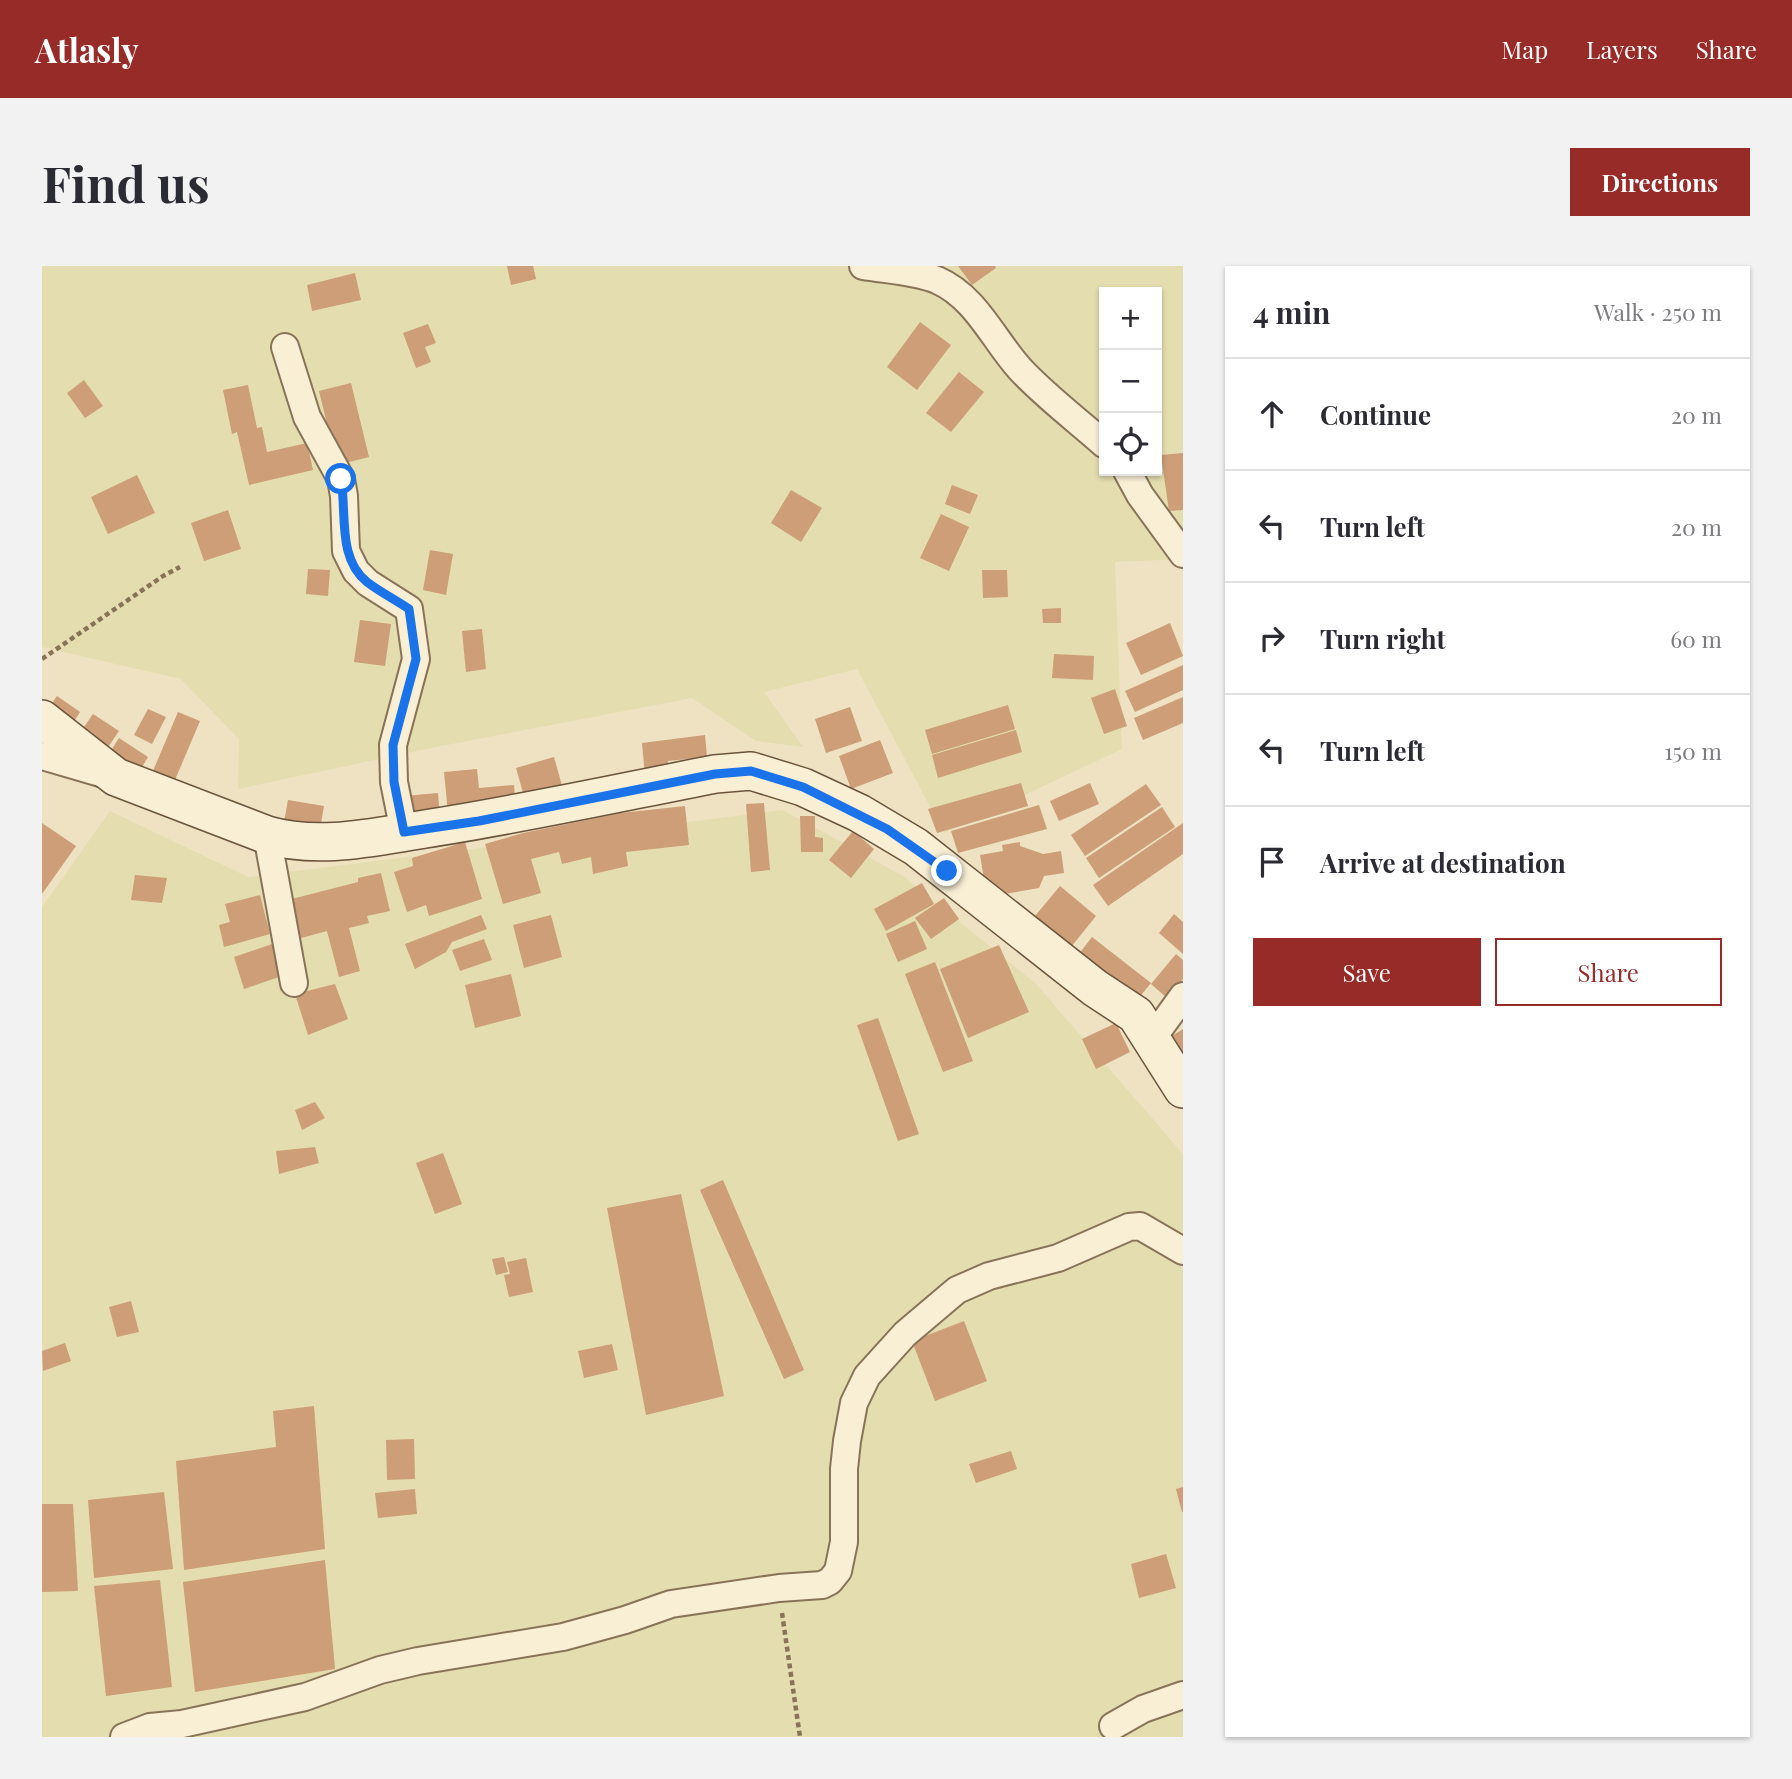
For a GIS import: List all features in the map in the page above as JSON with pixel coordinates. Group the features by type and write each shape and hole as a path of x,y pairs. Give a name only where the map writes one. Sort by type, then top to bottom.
{"street":[{"path":"863,266 937,280 959,294 979,313 1018,367 1040,390 1099,440"},
{"path":"285,347 307,417 341,479 346,551 356,571 368,583 409,609 416,659 393,745 394,782 404,832"},
{"path":"1130,476 1140,495 1172,519 1183,554"},
{"path":"42,719 116,777"},
{"path":"42,756 116,777 289,842 331,843 479,821 715,774 751,771 772,776 859,813 916,847 1095,988 1136,1016 1183,1089"},
{"path":"267,835 294,983"},
{"path":"1152,1039 1183,996"},
{"path":"124,1737 150,1727 182,1724 305,1697 380,1670 418,1661 564,1637 671,1604 779,1588 822,1585 830,1581 838,1571 844,1542 845,1459 854,1403 867,1376 898,1343 957,1290 989,1276 1058,1258 1129,1227 1140,1226 1183,1251"},
{"path":"1113,1727 1143,1709 1183,1695"}],"path":[{"path":"42,659 180,567"},
{"path":"779,1588 800,1737"}],"shaded area":[{"path":"42,266 1183,266 1183,559 1115,562 1122,749 944,833 857,669 764,692 803,747 756,741 692,698 431,748 238,789 239,739 181,679 42,647"},
{"path":"783,810 903,876 1036,984 1183,1154 1183,1737 42,1737 42,907 110,811 248,877"}],"building":[{"path":"507,266 533,266 536,279 511,285"},
{"path":"958,266 995,266 996,268 972,285"},
{"path":"355,273 361,300 312,311 307,285"},
{"path":"920,322 951,345 917,390 887,367"},
{"path":"428,324 436,343 425,347 431,362 416,368 403,333"},
{"path":"959,372 984,392 951,432 926,413"},
{"path":"84,380 103,406 85,418 67,393"},
{"path":"351,383 369,457 337,465 319,391"},
{"path":"248,385 257,428 262,427 267,452 307,443 313,470 249,485 237,432 232,434 223,390"},
{"path":"1183,453 1183,510 1169,511 1162,455"},
{"path":"137,475 155,513 108,534 91,497"},
{"path":"952,485 978,495 970,514 945,504"},
{"path":"791,490 822,508 801,542 771,523"},
{"path":"228,510 241,549 204,561 191,523"},
{"path":"941,514 969,527 949,571 920,558"},
{"path":"430,550 453,554 446,595 423,590"},
{"path":"308,569 330,570 328,596 306,594"},
{"path":"982,570 1007,570 1008,597 983,598"},
{"path":"1061,608 1061,623 1043,623 1042,609"},
{"path":"360,620 391,624 385,666 354,662"},
{"path":"1170,623 1183,656 1141,675 1126,643"},
{"path":"482,629 486,669 466,672 462,631"},
{"path":"1054,654 1094,656 1093,680 1052,678"},
{"path":"1183,665 1183,690 1135,712 1125,691"},
{"path":"1115,689 1127,726 1104,734 1091,698"},
{"path":"57,696 80,712 68,731 44,715"},
{"path":"1183,697 1183,723 1143,740 1134,718"},
{"path":"1008,705 1015,729 932,754 925,730"},
{"path":"850,707 862,741 826,753 815,719"},
{"path":"148,709 166,717 152,744 134,735"},
{"path":"178,712 200,721 169,794 147,785"},
{"path":"93,714 119,731 100,759 85,749 95,735 84,727"},
{"path":"1016,730 1022,752 938,778 932,755"},
{"path":"705,735 707,757 668,761 669,773 645,776 642,743"},
{"path":"119,738 148,757 135,779 105,760"},
{"path":"880,740 893,773 851,789 839,756"},
{"path":"554,757 565,796 527,807 516,768"},
{"path":"477,769 479,788 514,785 516,809 448,813 444,772"},
{"path":"1021,783 1028,806 937,833 928,809"},
{"path":"1090,783 1099,804 1059,821 1050,801"},
{"path":"1146,784 1161,805 1085,856 1071,835"},
{"path":"438,793 440,818 406,820 404,796"},
{"path":"288,800 324,806 319,835 283,828"},
{"path":"764,803 770,870 751,872 746,804"},
{"path":"1039,805 1047,829 958,853 951,831"},
{"path":"685,806 689,845 626,852 628,866 593,874 591,857 562,864 559,852 531,859 541,893 503,904 485,844 523,833 621,813"},
{"path":"1162,807 1175,827 1099,878 1086,858"},
{"path":"800,816 815,816 815,837 823,838 823,852 801,852"},
{"path":"42,823 76,846 42,894"},
{"path":"1183,823 1183,854 1108,906 1093,885"},
{"path":"853,831 874,849 851,878 829,860"},
{"path":"465,842 482,899 429,916 426,905 407,912 394,872 413,866 412,858"},
{"path":"1020,842 1020,846 1043,854 1061,851 1064,873 1044,876 1039,888 987,897 980,855 1003,851 1002,845"},
{"path":"381,873 390,911 367,916 369,923 349,928 360,971 339,977 327,931 294,940 284,901 358,882 358,878"},
{"path":"135,875 167,878 162,903 131,900"},
{"path":"922,883 934,904 886,931 874,909"},
{"path":"1060,886 1096,916 1067,952 1030,922"},
{"path":"260,895 270,934 224,947 219,925 230,922 225,904"},
{"path":"944,898 959,919 931,939 915,918"},
{"path":"1174,914 1183,922 1183,954 1159,933"},
{"path":"481,915 487,929 452,942 446,952 415,969 405,944"},
{"path":"551,915 562,957 524,968 513,925"},
{"path":"915,921 927,949 898,962 886,934"},
{"path":"1092,937 1151,983 1133,1005 1075,959"},
{"path":"484,939 492,960 460,971 452,950"},
{"path":"272,944 282,976 244,989 234,957"},
{"path":"999,945 1029,1012 968,1038 940,969"},
{"path":"1176,954 1183,960 1183,979 1167,998 1151,984"},
{"path":"935,962 973,1061 943,1072 905,974"},
{"path":"511,974 521,1016 475,1028 465,985"},
{"path":"335,984 348,1019 308,1035 295,994"},
{"path":"878,1018 919,1134 898,1141 857,1025"},
{"path":"1116,1023 1130,1052 1096,1069 1082,1039"},
{"path":"1183,1029 1183,1063 1164,1041"},
{"path":"315,1102 325,1118 302,1130 295,1110"},
{"path":"315,1147 319,1163 279,1174 276,1151"},
{"path":"443,1153 462,1204 435,1214 416,1163"},
{"path":"723,1180 804,1370 784,1379 700,1190"},
{"path":"681,1194 724,1396 646,1415 607,1208"},
{"path":"504,1257 508,1272 496,1275 492,1259"},
{"path":"526,1258 533,1292 509,1297 504,1275 510,1274 507,1262"},
{"path":"131,1301 139,1332 117,1337 109,1307"},
{"path":"964,1321 987,1381 935,1401 912,1341"},
{"path":"65,1343 71,1361 43,1371 42,1351"},
{"path":"612,1344 618,1370 584,1378 578,1351"},
{"path":"314,1406 325,1549 184,1570 176,1461 276,1447 273,1411"},
{"path":"414,1439 415,1479 387,1480 386,1440"},
{"path":"1011,1451 1017,1469 976,1483 969,1464"},
{"path":"1183,1487 1183,1512 1182,1512 1176,1489"},
{"path":"415,1489 417,1514 378,1518 375,1493"},
{"path":"164,1492 173,1569 94,1578 88,1500"},
{"path":"42,1504 73,1504 78,1591 42,1592"},
{"path":"1166,1554 1176,1588 1139,1598 1131,1564"},
{"path":"325,1560 335,1669 195,1692 183,1582"},
{"path":"160,1580 172,1687 106,1696 94,1586"}],"route":[{"path":"341,479 346,551 356,571 368,583 409,609 416,659 393,745 394,782 404,832 479,821 715,774 751,771 803,787 859,813 916,847 947,871"}]}
